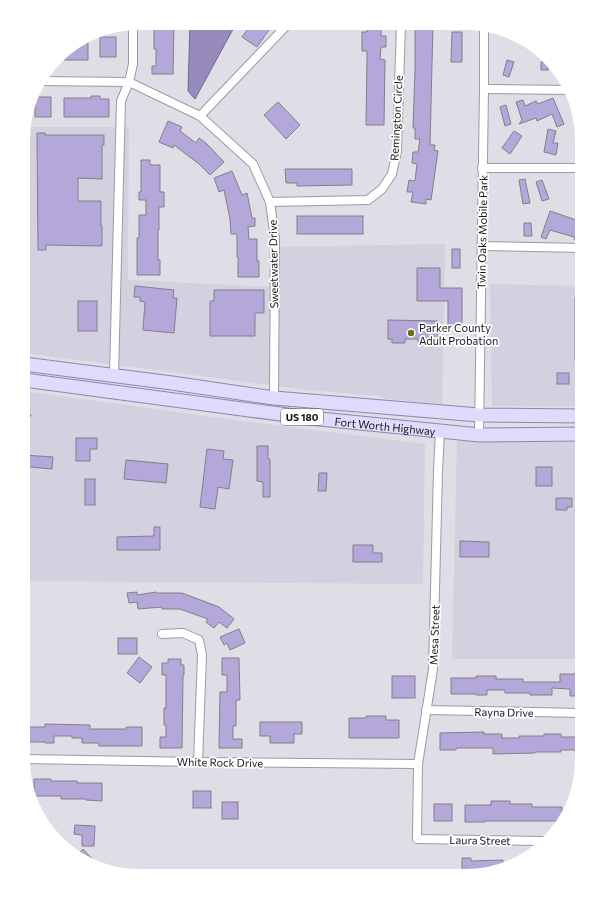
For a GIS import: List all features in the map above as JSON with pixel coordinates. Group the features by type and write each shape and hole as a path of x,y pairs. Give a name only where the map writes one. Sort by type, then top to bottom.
{"main road":[{"name":"Fort Worth Highway","path":"30,365 114,375 274,398 480,415 575,416"},
{"path":"44,383 46,368"},
{"name":"Fort Worth Highway","path":"30,381 287,415 479,435 575,434"},
{"path":"193,403 202,398 264,405 272,402 274,398"},
{"path":"287,415 293,409 300,407 336,412 367,411 376,406"}],"street":[{"path":"114,375 121,101 129,82 133,64 133,30"},
{"path":"200,116 282,30"},
{"name":"Remington Circle","path":"270,202 368,200 382,189 392,174 397,151 401,30"},
{"name":"Twin Oaks Mobile Park","path":"479,435 484,32"},
{"name":"Sweetwater Drive","path":"46,81 129,82 200,116 253,164 270,202 275,239 274,398"},
{"path":"484,89 563,90"},
{"path":"482,168 575,168"},
{"path":"481,246 575,248"},
{"name":"Mesa Street","path":"417,839 418,764 433,668 440,431"},
{"path":"162,634 183,634 199,640 202,655 198,762"},
{"name":"Rayna Drive","path":"426,710 575,713"},
{"name":"White Rock Drive","path":"30,758 198,762 418,764"},
{"name":"Laura Street","path":"417,839 538,841"}],"shaded area":[{"path":"190,30 233,30 195,99 188,91"},
{"path":"31,127 129,127 128,280 269,287 269,247 445,244 442,404 386,399 379,396 308,390 30,354"},
{"path":"490,284 575,286 575,406 492,406"},
{"path":"30,392 425,444 423,584 30,581"},
{"path":"457,441 575,442 575,659 452,659"}],"building":[{"path":"154,30 174,30 173,74 152,74 152,66 156,66 156,49 154,49"},
{"path":"247,30 269,30 257,47 242,37"},
{"path":"367,30 381,30 381,36 386,36 386,47 381,47 380,59 385,60 384,125 366,125 367,51 362,51 362,32 367,32"},
{"path":"415,30 433,30 430,145 435,145 434,150 438,151 431,200 426,199 426,204 411,202 413,192 407,192 409,180 415,181 417,164 412,163 413,152 418,152 420,139 415,139 415,128 413,128"},
{"path":"452,32 462,32 462,62 451,62"},
{"path":"116,37 116,57 100,57 100,38"},
{"path":"88,43 88,60 64,60"},
{"path":"507,60 514,62 509,77 503,75"},
{"path":"541,62 543,62 548,70 541,70"},
{"path":"91,96 100,96 100,99 109,99 109,117 64,117 64,98 91,98"},
{"path":"39,97 51,97 51,117 35,117 35,108"},
{"path":"553,98 564,124 557,127 552,114 537,121 536,118 519,124 522,120 516,102 523,100 525,106 536,101 538,104"},
{"path":"278,102 300,125 286,139 264,115"},
{"path":"506,105 511,124 505,126 500,107"},
{"path":"168,121 182,127 180,131 196,143 199,138 207,144 224,162 210,175 199,164 174,145 173,148 159,142"},
{"path":"548,129 556,131 553,143 558,143 556,155 544,152"},
{"path":"514,131 522,136 510,154 502,148"},
{"path":"37,133 45,133 45,135 104,135 104,145 102,145 102,179 78,178 78,201 101,201 102,246 46,245 46,250 38,250"},
{"path":"141,160 150,160 150,165 160,165 160,192 164,192 164,207 159,207 158,260 160,260 160,275 137,275 137,238 139,238 139,215 146,215 146,200 139,200 139,192 141,192"},
{"path":"285,169 352,169 352,185 297,186 297,183 286,183"},
{"path":"232,171 242,195 247,193 252,218 255,218 255,226 248,227 249,239 257,239 259,277 238,277 237,234 231,234 230,219 224,190 219,192 214,178"},
{"path":"525,179 530,203 523,204 519,180"},
{"path":"542,180 549,199 542,201 536,182"},
{"path":"550,211 575,220 575,239 574,237 550,230 546,239 541,237"},
{"path":"297,216 363,216 363,234 297,234"},
{"path":"524,223 531,223 532,236 524,236"},
{"path":"452,249 460,249 460,268 452,268"},
{"path":"417,268 440,268 440,288 462,288 462,325 448,325 448,301 417,301"},
{"path":"135,286 174,290 173,298 177,298 174,333 143,330 145,302 140,301 140,297 134,297"},
{"path":"214,290 264,290 264,313 255,313 255,336 210,336 210,301 214,301"},
{"path":"78,301 97,301 97,331 78,331"},
{"path":"388,320 438,321 438,340 418,342 418,339 405,339 405,343 392,343 392,339 388,339"},
{"path":"557,373 569,373 569,384 557,384"},
{"path":"76,438 97,438 97,449 90,449 90,461 76,461"},
{"path":"257,446 268,446 268,459 270,459 270,497 263,497 263,482 257,481"},
{"path":"207,449 224,451 223,459 233,460 229,489 218,487 215,509 200,507"},
{"path":"30,455 53,457 52,469 30,467"},
{"path":"126,460 168,464 166,483 124,479"},
{"path":"536,467 552,467 552,486 536,486"},
{"path":"319,473 327,473 326,491 318,491"},
{"path":"85,479 95,479 95,505 85,505"},
{"path":"556,498 572,498 572,507 567,507 567,510 556,510"},
{"path":"154,527 160,527 160,550 117,550 117,537 154,536"},
{"path":"460,541 489,542 489,557 460,557"},
{"path":"353,545 373,545 373,553 382,553 382,562 353,562"},
{"path":"137,592 137,595 156,592 182,593 219,607 234,619 227,628 219,622 214,628 206,622 208,619 180,609 162,609 162,607 138,609 137,602 129,603 127,593"},
{"path":"239,629 245,643 230,650 227,643 224,645 220,637"},
{"path":"118,638 137,638 137,654 118,654"},
{"path":"139,657 152,667 140,683 127,673"},
{"path":"222,658 239,658 240,700 236,700 236,726 233,726 233,739 242,739 242,748 219,748 220,692 227,692 227,675 222,675"},
{"path":"168,659 181,659 181,665 184,665 182,748 160,748 160,737 166,737 164,708 166,708 166,675 162,675 162,663 168,663"},
{"path":"560,674 575,674 575,696 570,696 570,689 552,688 552,695 505,693 505,690 487,690 487,695 451,694 451,678 496,676 496,679 523,679 523,682 560,682"},
{"path":"392,676 415,676 415,698 392,698"},
{"path":"366,716 386,716 386,720 399,720 399,738 349,738 349,718 366,718"},
{"path":"260,722 302,722 302,734 294,734 294,743 270,743 270,736 260,736"},
{"path":"45,724 90,725 90,729 126,729 126,727 142,727 142,746 99,746 99,743 82,743 82,738 72,738 72,736 54,736 54,743 30,742 30,727 45,727"},
{"path":"484,732 484,734 502,734 502,738 561,734 561,737 575,737 575,750 561,750 561,752 493,754 493,748 456,748 456,750 440,750 440,733"},
{"path":"34,779 51,779 51,781 77,781 77,783 102,783 102,801 86,799 61,799 61,796 36,796"},
{"path":"193,791 211,791 211,808 193,808"},
{"path":"491,801 510,801 510,804 532,804 532,807 562,807 562,812 557,821 465,822 465,805 491,805"},
{"path":"222,802 238,802 238,819 222,819"},
{"path":"434,804 452,804 452,821 434,821"},
{"path":"75,825 95,826 94,846 82,846 82,835 74,834"},
{"path":"83,849 91,858 84,854 81,852"},
{"path":"462,858 471,858 471,861 503,860 503,862 487,867 462,869"}],"place":[{"name":"Parker County Adult Probation","path":"411,333"}]}
